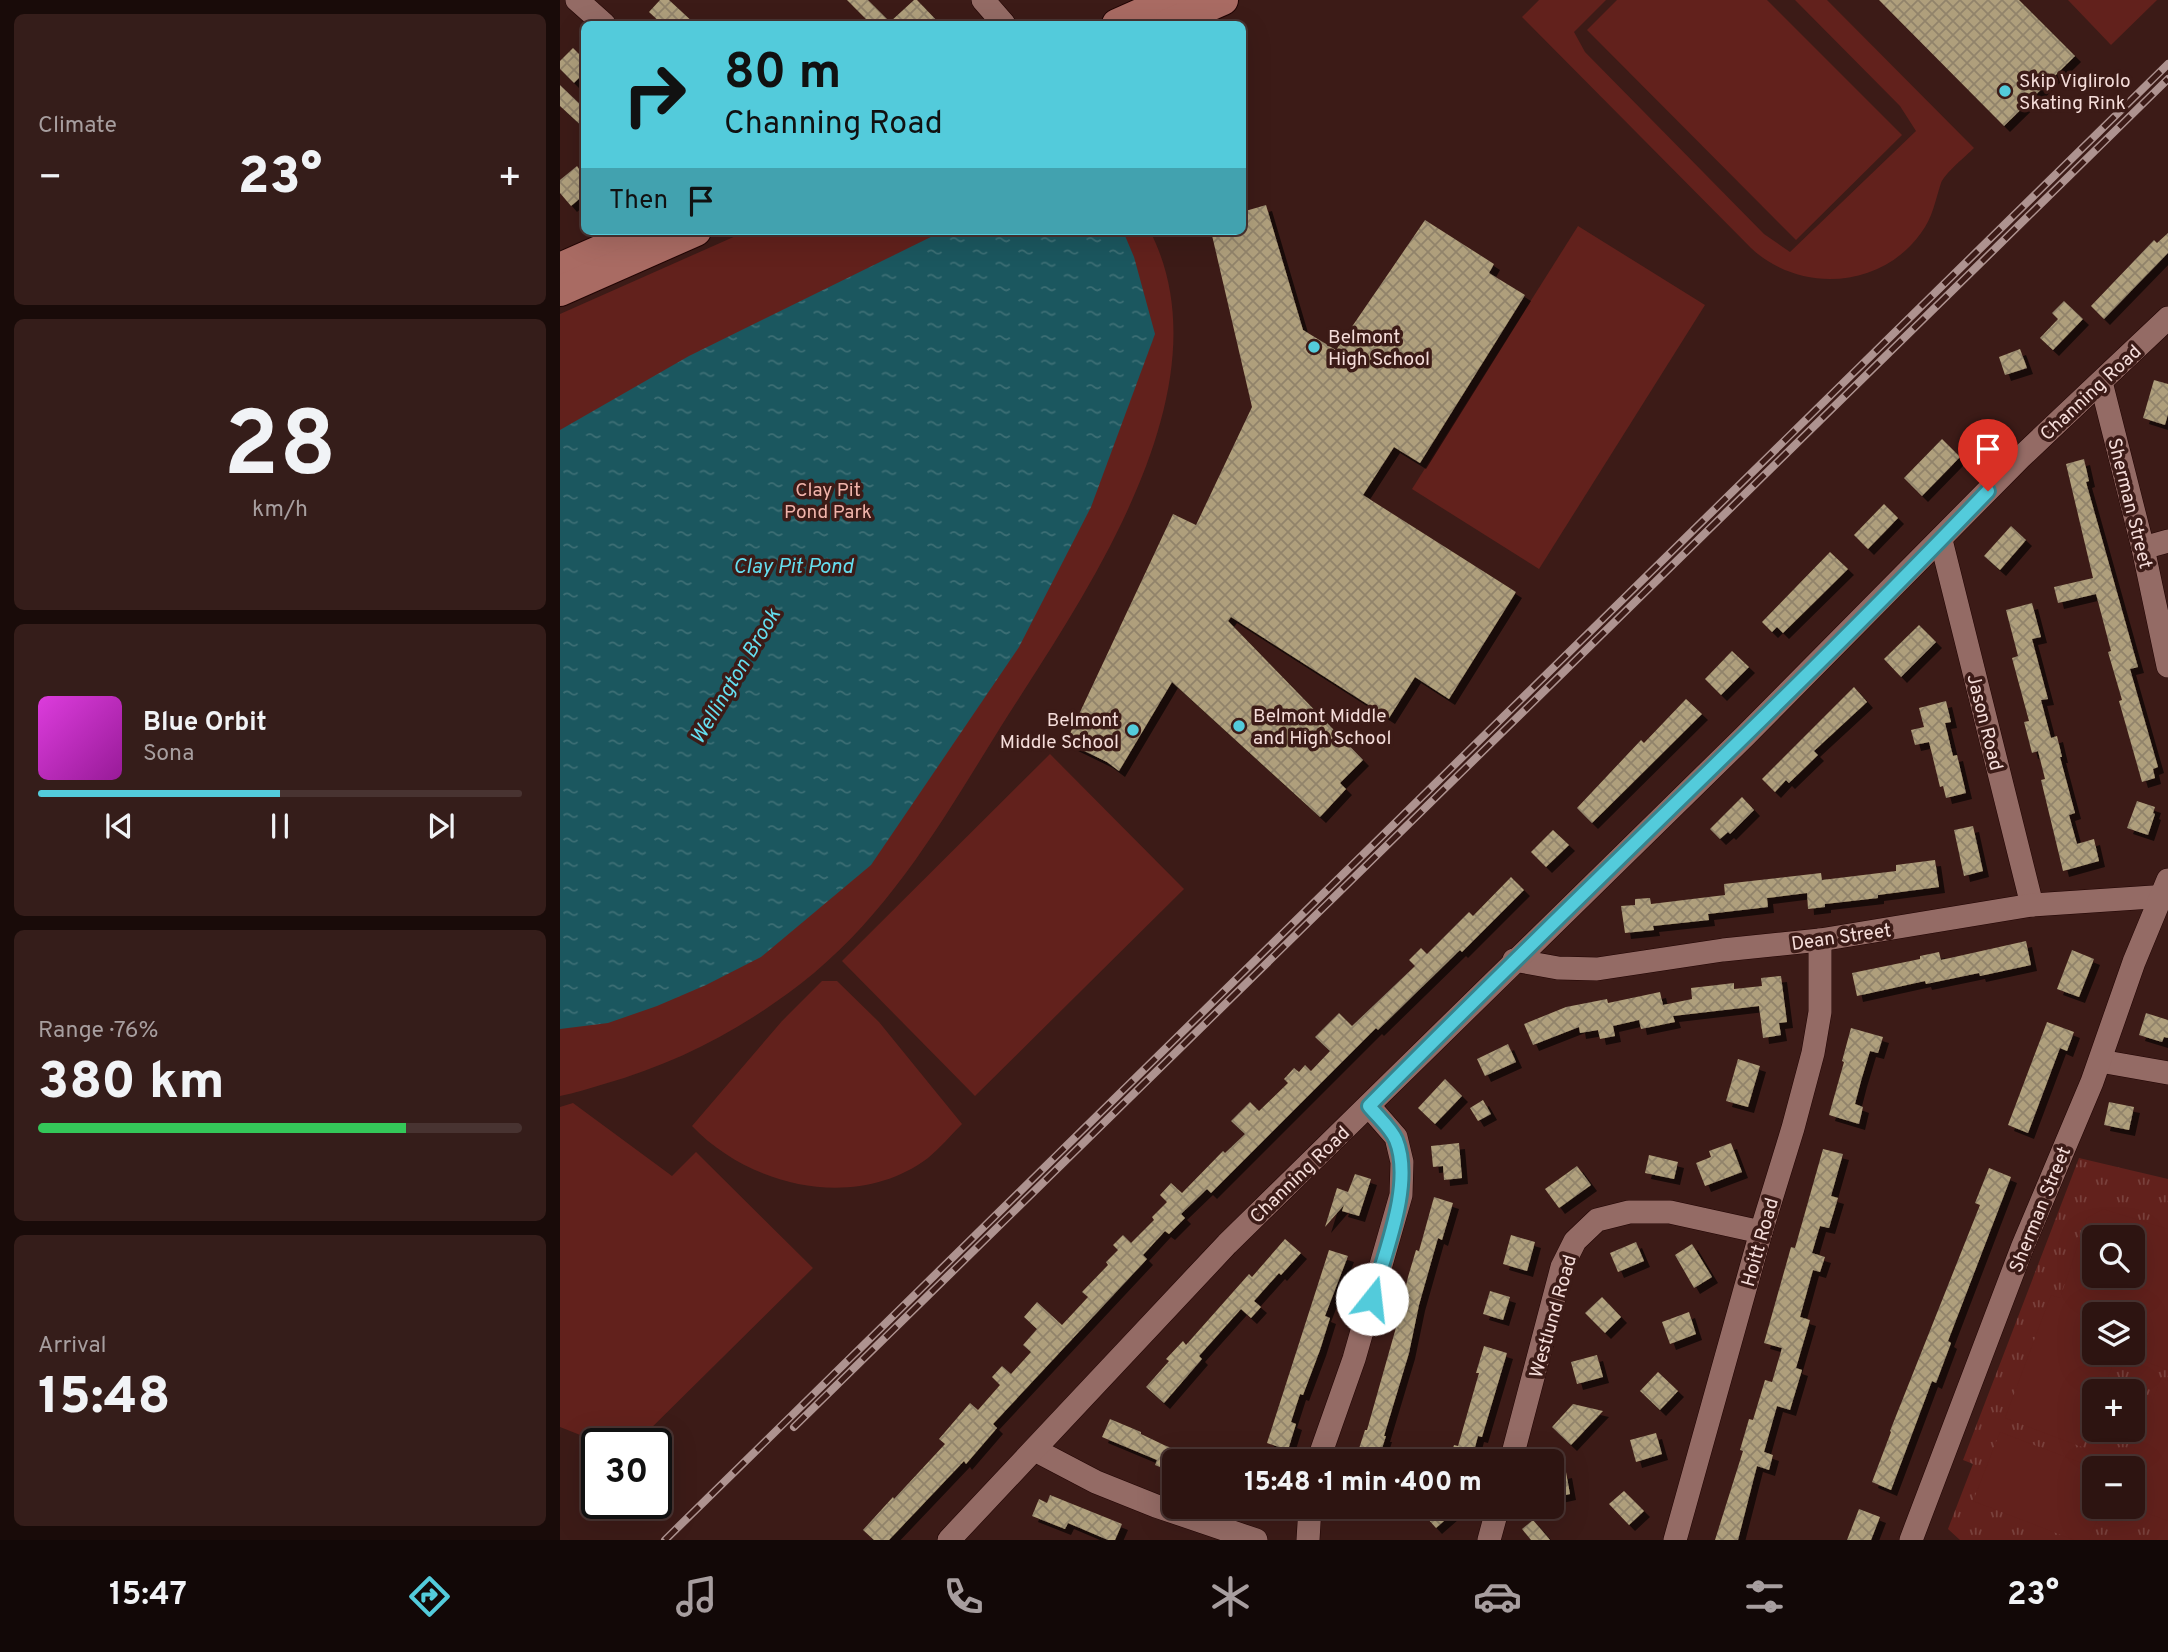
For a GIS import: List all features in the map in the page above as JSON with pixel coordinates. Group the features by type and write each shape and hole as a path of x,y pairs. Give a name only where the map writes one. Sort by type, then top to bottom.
{"main road":[{"path":"1124,21 1171,0"},
{"path":"1175,21 1223,0"},
{"path":"560,291 571,263 636,235"},
{"path":"571,263 680,235"}],"street":[{"path":"578,0 601,21"},
{"path":"983,0 1001,21"},
{"name":"Channing Road","path":"949,1540 1227,1244 1754,727 2020,458 2101,382 2158,336 2168,318"},
{"name":"Sherman Street","path":"2101,382 2143,548 2168,666"},
{"name":"Jason Road","path":"1941,540 2032,905"},
{"path":"2143,548 2168,541"},
{"name":"Sherman Street","path":"1911,1540 2022,1248 2100,1061 2134,962 2166,891"},
{"name":"Dean Street","path":"1514,960 1558,968 1597,969 1723,950 1820,940 2032,905 2166,891"},
{"name":"Hoitt Road","path":"1675,1540 1813,1053 1820,1012 1820,940"},
{"path":"2100,1061 2168,1073"},
{"path":"1322,1449 1354,1359 1401,1195 1402,1162 1396,1137 1369,1106"},
{"name":"Westlund Road","path":"1514,1449 1562,1267 1575,1241 1597,1220 1629,1212 1670,1212 1761,1232"},
{"path":"1035,1451 1096,1482 1156,1506 1256,1540"},
{"path":"1308,1540 1309,1519"},
{"path":"1489,1540 1495,1519"}],"green space":[{"path":"1539,0 1606,0 1574,32 1585,52 1764,234 1790,252 1916,131 1900,106 1795,0 1827,0 1974,148 1943,179 1925,227 1904,252 1863,274 1839,279 1793,273 1771,263 1751,248 1522,17"},
{"path":"1617,0 1767,0 1902,135 1796,240 1587,30"},
{"path":"2068,0 2157,0 2111,45"},
{"path":"1578,226 1705,305 1539,569 1412,489"},
{"name":"Clay Pit Pond","path":"738,235 1151,235 1170,293 1172,357 1160,424 1136,490 1105,555 1070,617 939,826 894,889 843,947 814,973 741,1025 661,1065 560,1096 560,314"},
{"path":"1050,754 1184,889 975,1096 842,961"},
{"path":"822,981 837,981 879,1022 962,1124 928,1158 900,1175 869,1184 837,1188 805,1185 773,1177 743,1164 716,1147 692,1126 782,1021"},
{"path":"573,1103 672,1176 696,1152 813,1268 651,1428 581,1428 581,1435 560,1427 560,1107"},
{"path":"2079,1158 2168,1179 2168,1540 1960,1540 1948,1529 1973,1464 1963,1460"},
{"path":"2103,1209 2168,1229 2168,1370 2145,1361 2145,1348 2150,1333 2145,1335 2145,1302 2082,1302 2082,1365 2113,1365 2107,1379 2082,1379 2082,1447 2005,1418 2051,1295 2060,1298 2082,1233 2082,1288 2145,1288 2145,1225 2085,1225 2087,1218"},
{"path":"2161,1378 2168,1381 2168,1521 2145,1512 2145,1456 2132,1456 2137,1442 2145,1442 2145,1420"},
{"path":"2000,1432 2082,1463 2082,1519 2097,1519 2089,1540 2074,1540 1973,1501"}],"water":[{"name":"Clay Pit Pond","path":"935,235 1125,235 1134,257 1155,334 1091,507 1019,647 871,865 761,957 657,1006 608,1023 560,1029 560,430 689,356"}],"building":[{"path":"660,0 669,0 692,21 659,21 649,12"},
{"path":"847,0 868,0 889,21 868,21"},
{"path":"914,0 937,21 891,21"},
{"name":"Skip Viglirolo Skating Rink","path":"1879,0 2019,0 2075,56 2004,126"},
{"path":"573,48 581,56 581,76 574,83 560,69 560,61"},
{"path":"560,85 581,105 581,125 560,106"},
{"path":"577,166 581,172 581,198 571,206 560,193 560,180"},
{"path":"1266,205 1303,330 1336,350 1425,220 1494,264 1489,273 1525,295 1420,463 1394,447 1363,495 1516,592 1449,699 1415,677 1389,718 1231,617 1228,621 1363,760 1340,783 1346,789 1320,817 1172,682 1119,771 1107,762 1066,742 1173,514 1196,525 1252,407 1212,235 1246,235 1246,211"},
{"path":"2168,233 2168,253 2104,319 2091,306 2154,240 2157,243"},
{"path":"2064,301 2083,319 2053,350 2040,338 2058,319 2052,313"},
{"path":"2020,349 2027,368 2005,375 1999,357"},
{"path":"2154,380 2168,384 2168,414 2165,425 2143,418"},
{"path":"1942,439 1960,457 1922,496 1904,478"},
{"path":"2084,459 2089,481 2086,482 2138,667 2130,669 2158,767 2153,769 2155,778 2142,782 2119,701 2122,700 2108,652 2111,651 2096,594 2058,603 2054,587 2093,578 2066,464"},
{"path":"1884,504 1898,518 1868,549 1854,535"},
{"path":"2011,526 2026,540 2000,570 1984,556"},
{"path":"1830,552 1848,569 1783,633 1777,627 1772,632 1762,622"},
{"path":"2032,603 2041,637 2032,639 2048,699 2041,700 2051,738 2057,736 2075,813 2069,815 2077,844 2094,839 2099,861 2063,871 2041,780 2045,779 2038,751 2032,753 2024,722 2029,721 2012,658 2018,656 2006,610"},
{"path":"1919,625 1936,642 1901,677 1884,659"},
{"path":"1732,651 1749,667 1721,695 1705,679"},
{"path":"1854,687 1867,702 1814,751 1818,755 1789,783 1786,780 1775,792 1762,779"},
{"path":"1686,699 1702,714 1592,823 1577,808 1641,740 1644,743"},
{"path":"1946,701 1951,722 1945,723 1953,756 1957,755 1966,793 1946,798 1943,786 1940,787 1929,742 1915,745 1911,730 1924,727 1919,708"},
{"path":"1742,797 1754,810 1730,834 1728,832 1720,839 1710,829"},
{"path":"2137,801 2155,807 2148,835 2127,828"},
{"path":"1973,826 1983,871 1964,876 1954,830"},
{"path":"1553,830 1569,845 1546,867 1531,852"},
{"path":"1935,860 1939,887 1878,895 1878,898 1825,904 1825,907 1808,909 1807,893 1767,898 1768,907 1708,914 1709,920 1653,926 1654,930 1625,933 1621,906 1635,905 1635,899 1650,898 1651,904 1725,895 1724,884 1821,873 1822,880 1896,871 1896,865"},
{"path":"1511,877 1524,890 1462,952 1460,950 1378,1030 1376,1028 1211,1193 1207,1189 1181,1214 1185,1218 1169,1234 1165,1231 1143,1255 1147,1259 993,1424 997,1428 966,1464 964,1461 889,1540 874,1540 863,1530 945,1444 939,1439 970,1403 978,1410 1000,1385 992,1377 1002,1366 1011,1374 1031,1352 1023,1345 1037,1329 1024,1317 1037,1302 1062,1325 1088,1297 1082,1292 1108,1265 1106,1262 1118,1250 1113,1245 1123,1235 1131,1243 1154,1220 1152,1217 1167,1202 1160,1195 1171,1183 1182,1193 1223,1151 1225,1153 1245,1134 1231,1121 1250,1102 1259,1111 1288,1083 1284,1079 1294,1068 1299,1072 1305,1065 1311,1071 1330,1051 1315,1037 1339,1013 1352,1026 1415,966 1409,960 1421,948 1427,954 1469,912 1473,916"},
{"path":"2026,941 2031,965 1980,976 1979,973 1926,984 1925,981 1857,996 1852,973 1920,959 1920,956 1939,952 1941,960"},
{"path":"2072,950 2094,959 2079,997 2057,989"},
{"path":"1781,976 1787,1022 1779,1023 1781,1035 1763,1038 1759,1006 1673,1016 1675,1022 1641,1029 1639,1020 1613,1026 1615,1036 1600,1039 1598,1030 1580,1033 1579,1027 1533,1045 1524,1024 1566,1007 1607,999 1608,1003 1660,992 1663,1005 1692,999 1691,988 1734,983 1734,989 1762,986 1761,978"},
{"path":"2146,1013 2168,1020 2168,1038 2164,1037 2162,1042 2139,1035"},
{"path":"2047,1022 2074,1032 2067,1051 2060,1048 2028,1133 2008,1125"},
{"path":"1851,1028 1883,1037 1878,1053 1870,1051 1861,1081 1855,1104 1863,1107 1859,1124 1829,1115"},
{"path":"1508,1044 1516,1062 1485,1076 1477,1059"},
{"path":"1738,1059 1760,1066 1748,1107 1726,1101"},
{"path":"1445,1079 1462,1096 1435,1124 1418,1108"},
{"path":"1483,1100 1491,1114 1478,1121 1470,1108"},
{"path":"2109,1102 2134,1107 2129,1130 2104,1125"},
{"path":"1459,1143 1462,1178 1444,1180 1443,1166 1433,1167 1431,1146"},
{"path":"1731,1143 1742,1172 1705,1186 1696,1163 1711,1157 1709,1151"},
{"path":"1823,1149 1843,1154 1831,1196 1838,1198 1829,1228 1820,1226 1812,1253 1825,1257 1820,1272 1813,1270 1800,1317 1810,1320 1796,1368 1802,1370 1790,1410 1777,1406 1764,1452 1773,1455 1769,1470 1757,1466 1738,1540 1715,1540 1743,1451 1740,1450 1749,1419 1753,1420 1765,1380 1772,1382 1782,1348 1764,1343 1791,1247 1795,1248"},
{"path":"1649,1155 1678,1162 1674,1179 1645,1173"},
{"path":"1577,1166 1591,1185 1559,1208 1545,1189"},
{"path":"1989,1168 2011,1177 1948,1341 1951,1343 1936,1383 1932,1381 1891,1490 1872,1482 1980,1205 1975,1203"},
{"path":"1355,1174 1371,1179 1359,1216 1342,1211 1344,1205 1325,1227 1337,1188 1348,1192"},
{"path":"1434,1197 1453,1203 1442,1240 1438,1238 1382,1449 1359,1449 1367,1430 1416,1250 1419,1251"},
{"path":"1511,1235 1535,1242 1527,1271 1503,1264"},
{"path":"1285,1239 1301,1253 1254,1301 1261,1307 1251,1318 1241,1309 1199,1356 1202,1359 1164,1403 1146,1387 1169,1361 1166,1359 1183,1341 1186,1345 1249,1274 1252,1277"},
{"path":"1636,1242 1644,1261 1618,1272 1610,1253"},
{"path":"1692,1244 1712,1277 1694,1288 1675,1255"},
{"path":"1329,1250 1348,1256 1325,1316 1330,1318 1320,1350 1303,1395 1300,1394 1291,1422 1296,1424 1288,1449 1267,1443"},
{"path":"1490,1291 1510,1297 1503,1320 1483,1314"},
{"path":"1602,1297 1621,1317 1605,1333 1585,1313"},
{"path":"1689,1312 1696,1334 1670,1344 1662,1322"},
{"path":"1484,1346 1507,1353 1482,1437 1478,1436 1475,1449 1453,1449 1454,1445 1458,1446 1479,1373 1476,1373"},
{"path":"1597,1355 1603,1377 1577,1384 1571,1362"},
{"path":"1658,1372 1678,1391 1660,1410 1640,1391"},
{"path":"1573,1404 1603,1411 1571,1445 1552,1427"},
{"path":"1110,1419 1174,1449 1162,1449 1162,1468 1155,1465 1157,1460 1102,1437"},
{"path":"1656,1433 1662,1454 1636,1462 1630,1440"},
{"path":"1564,1472 1570,1494 1564,1495"},
{"path":"1624,1491 1644,1511 1629,1525 1609,1504"},
{"path":"1050,1495 1122,1524 1115,1540 1108,1540 1068,1523 1065,1529 1032,1516 1039,1499 1047,1503"},
{"path":"1859,1509 1880,1517 1871,1540 1847,1540"},
{"path":"1428,1519 1446,1519 1436,1528"},
{"path":"1533,1520 1550,1540 1531,1540 1522,1529"}],"railway":[{"path":"665,1540 2168,64"},
{"path":"794,1427 2168,79"}],"place":[{"name":"Skip Viglirolo Skating Rink","path":"2005,91"},
{"name":"Belmont High School","path":"1314,347"},
{"name":"Belmont Middle and High School","path":"1239,726"},
{"name":"Belmont Middle School","path":"1133,730"}],"route":[{"path":"1372,1299 1401,1195 1402,1162 1396,1137 1369,1106 1514,960 1779,703 1988,491"}],"park label":[{"name":"Clay Pit Pond Park","path":"828,500"}],"water label":[{"name":"Wellington Brook","path":"735,676"}]}
